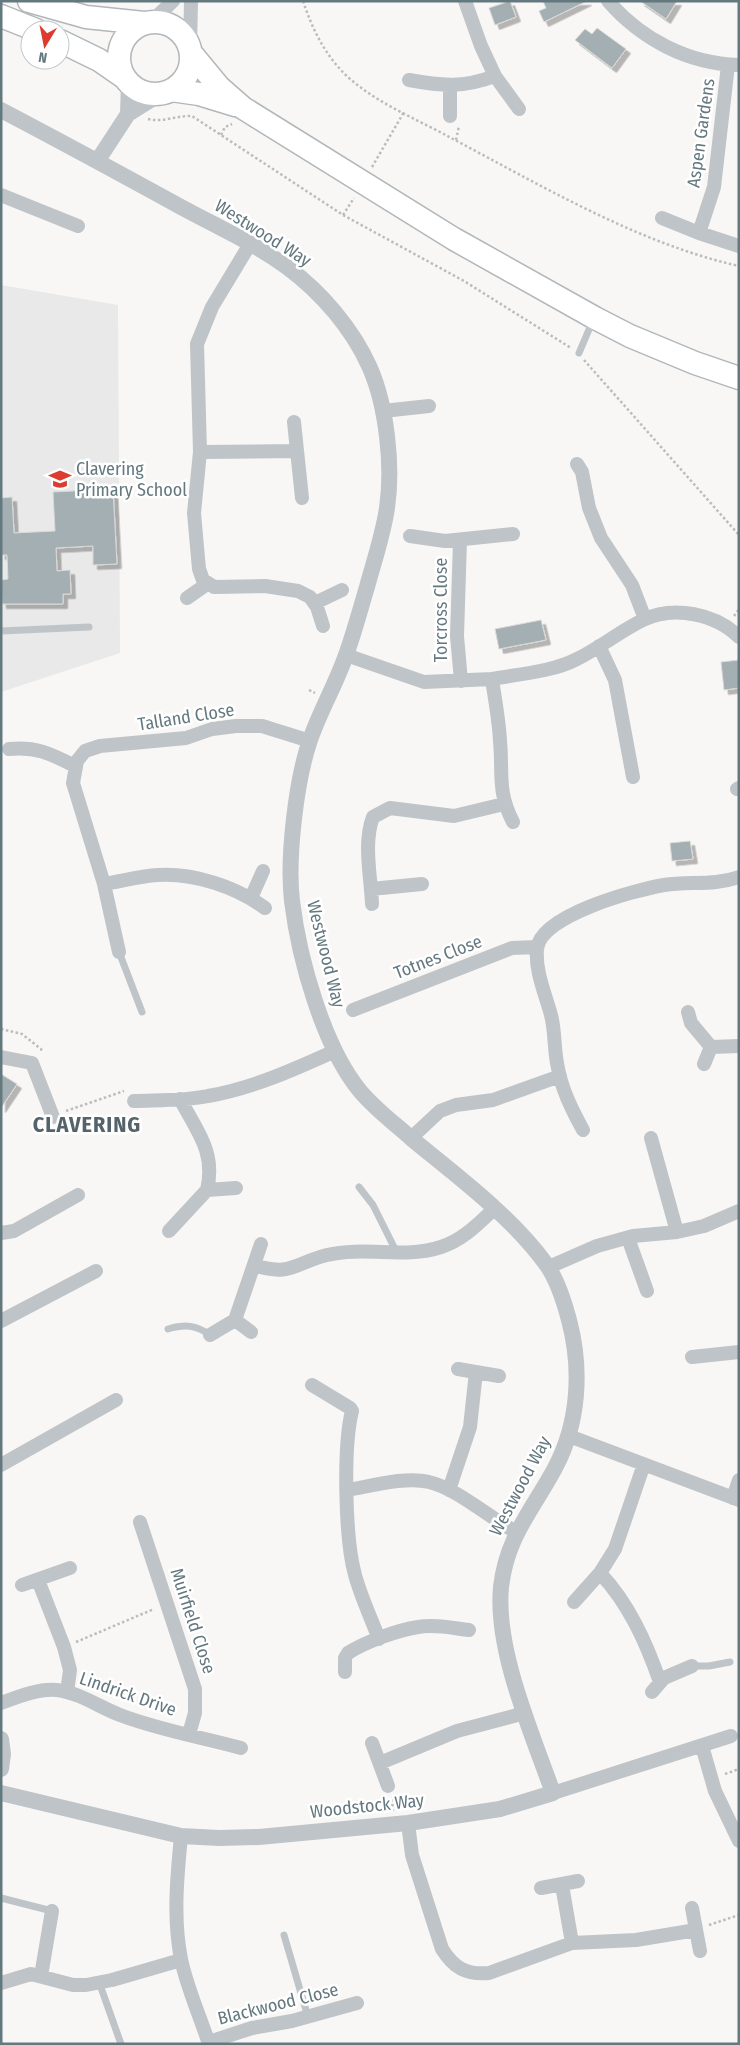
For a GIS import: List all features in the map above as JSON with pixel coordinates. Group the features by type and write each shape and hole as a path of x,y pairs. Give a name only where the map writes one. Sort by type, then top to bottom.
{"highway":[{"path":"29,1 86,17 148,22 174,27 184,36 190,50 240,116"},
{"path":"1,16 20,24"},
{"path":"127,80 119,61 120,48 127,35 148,22"},
{"path":"70,46 99,60 141,91 199,94 595,318 671,353 739,378"},
{"path":"166,92 182,82 188,72 190,50"}],"street":[{"path":"148,22 174,1"},
{"path":"190,50 191,1"},
{"path":"465,1 481,46 495,76 519,109"},
{"path":"608,1 624,19 668,48 690,57 734,65"},
{"name":"Aspen Gardens","path":"699,234 714,186 734,65"},
{"path":"409,80 450,86 482,81 495,76"},
{"path":"127,80 128,114"},
{"path":"450,86 454,118"},
{"path":"98,160 128,114 166,92"},
{"name":"Westwood Way","path":"1,111 98,160 286,266 317,292 349,331 370,369 382,410 390,478 388,506 382,534 346,655 310,741 299,782 291,897 298,938 321,1020 347,1074 362,1094 381,1113 494,1210 549,1267 569,1319 577,1375 575,1409 569,1436 556,1466 516,1532 507,1558 501,1585 501,1620 506,1654 553,1793"},
{"path":"1,195 78,226"},
{"path":"662,218 699,234 739,246"},
{"path":"206,584 199,569 194,513 200,452 197,344 212,307 250,244"},
{"path":"382,410 429,406"},
{"path":"294,422 302,498"},
{"path":"200,452 297,450"},
{"path":"577,464 582,472 589,508 601,538 632,585 645,619"},
{"name":"Torcross Close","path":"410,536 445,541 513,534"},
{"name":"Torcross Close","path":"460,540 457,636 461,681"},
{"path":"187,598 206,584 223,588 282,587 310,597 315,604 323,626"},
{"path":"315,604 342,590"},
{"name":"Torcross Close","path":"346,655 424,682 461,681 492,679 560,666 577,659 645,619 669,614 692,614 713,619 728,626 739,637"},
{"path":"598,646 615,680 633,777"},
{"path":"492,679 500,742 501,791 504,804 513,822"},
{"name":"Talland Close","path":"76,766 85,751 100,746 186,738 212,729 236,726 262,726 310,741"},
{"path":"8,749 28,747 48,753 76,766 73,782 104,884 120,952"},
{"path":"372,904 368,828 373,817 390,808 403,808 454,816 504,804"},
{"path":"251,898 263,871"},
{"path":"104,884 159,875 188,877 211,882 251,898 265,908"},
{"path":"583,1130 562,1089 552,1020 538,974 537,947 544,934 555,924 576,912 638,890 666,885 704,884 739,877"},
{"path":"371,889 422,884"},
{"name":"Totnes Close","path":"353,1010 512,948 537,947"},
{"path":"688,1012 691,1023 710,1046"},
{"path":"710,1046 739,1046"},
{"path":"704,1064 710,1046"},
{"path":"134,1101 206,1097 266,1082 335,1051"},
{"path":"1,1057 32,1063 56,1115"},
{"path":"411,1138 440,1111 456,1105 493,1100 560,1076"},
{"path":"169,1231 207,1190 210,1176 204,1141 180,1099"},
{"path":"652,1138 677,1232"},
{"path":"207,1190 236,1188"},
{"path":"1,1233 14,1231 78,1195"},
{"path":"254,1265 281,1271 327,1255 345,1252 424,1251 451,1243 466,1234 494,1210"},
{"path":"549,1267 597,1246 628,1238 677,1232 704,1226 739,1211"},
{"path":"628,1238 647,1291"},
{"path":"210,1335 235,1320 261,1244"},
{"path":"1,1321 96,1271"},
{"path":"235,1320 251,1332"},
{"path":"692,1357 739,1352"},
{"path":"458,1369 499,1376"},
{"path":"449,1490 470,1427 476,1372"},
{"path":"312,1385 350,1408 347,1436 349,1542 355,1574 379,1639"},
{"path":"1,1465 116,1400"},
{"path":"569,1436 736,1499 739,1480"},
{"path":"574,1602 600,1573 622,1532 644,1464"},
{"path":"348,1490 410,1481 428,1482 449,1490 494,1520 516,1532"},
{"name":"Muirfield Close","path":"140,1522 195,1689 195,1713 189,1734"},
{"path":"22,1586 70,1568"},
{"path":"600,1573 619,1592 628,1608 656,1687 676,1671 692,1666"},
{"path":"38,1580 64,1647 70,1670 67,1692"},
{"path":"345,1672 345,1658 348,1653 379,1639 418,1627 436,1626 469,1630"},
{"name":"Lindrick Drive","path":"1,1702 38,1692 54,1690 67,1692 119,1714 241,1748"},
{"path":"380,1763 457,1731 525,1713"},
{"name":"Woodstock Way","path":"1,1793 181,1836 259,1837 402,1824 500,1809 731,1736"},
{"path":"1,1739 3,1754 1,1769"},
{"path":"372,1743 388,1786"},
{"path":"702,1746 716,1791 739,1841"},
{"path":"402,1824 442,1949 450,1961 460,1970 474,1975 488,1974 572,1943 636,1940 696,1930"},
{"path":"181,1836 176,1890 177,1930 181,1960 209,2043"},
{"path":"541,1888 578,1881"},
{"path":"562,1884 572,1943"},
{"path":"692,1908 700,1951"},
{"path":"40,1976 52,1910"},
{"path":"1,1983 31,1974 73,1985 99,1982 181,1960"},
{"name":"Blackwood Close","path":"209,2043 252,2028 308,2018 357,2003"}],"lane":[{"path":"580,354 583,340 595,318"},
{"path":"1,631 28,632 89,626"},
{"path":"120,952 142,1012"},
{"path":"358,1187 373,1204 396,1251"},
{"path":"168,1329 188,1325 201,1329 210,1335"},
{"path":"692,1666 709,1666 730,1662"},
{"path":"1,1898 52,1910"},
{"path":"284,1935 308,2018"},
{"path":"99,1982 121,2044"}],"path":[{"path":"303,1 319,40 335,63 361,87 404,112 587,209 687,251 739,266"},
{"path":"371,170 404,112"},
{"path":"128,114 153,120 182,115 192,116 342,215 464,281 580,354 599,379 739,535"},
{"path":"220,134 240,116"},
{"path":"454,118 459,132 456,140"},
{"path":"342,215 354,198"},
{"path":"1,1029 22,1034 41,1049 44,1058"},
{"path":"56,1115 124,1091"},
{"path":"70,1644 156,1608"},
{"path":"388,1786 402,1824"},
{"path":"696,1930 739,1915"}],"shaded area":[{"name":"Clavering Primary School","path":"1,285 118,305 120,653 1,692"}],"building":[{"path":"510,1 516,17 495,25 489,8"},
{"path":"543,1 587,1 544,22 539,11 546,8"},
{"path":"640,1 677,1 666,19"},
{"path":"597,28 626,49 612,68 575,40 585,29 592,34"},
{"path":"113,489 117,564 93,565 93,546 56,548 57,571 70,570 71,594 63,594 63,604 2,604 1,580 8,579 7,555 1,555 1,498 12,497 14,533 55,531 53,492"},
{"path":"541,620 546,640 499,649 495,629"},
{"path":"739,660 739,688 724,690 721,662"},
{"path":"690,841 693,859 672,861 670,843"},
{"path":"1,1074 17,1084 1,1108"}],"place":[{"name":"Clavering Primary School","path":"60,479"}],"district":[{"name":"CLAVERING","path":"87,1124"}]}
